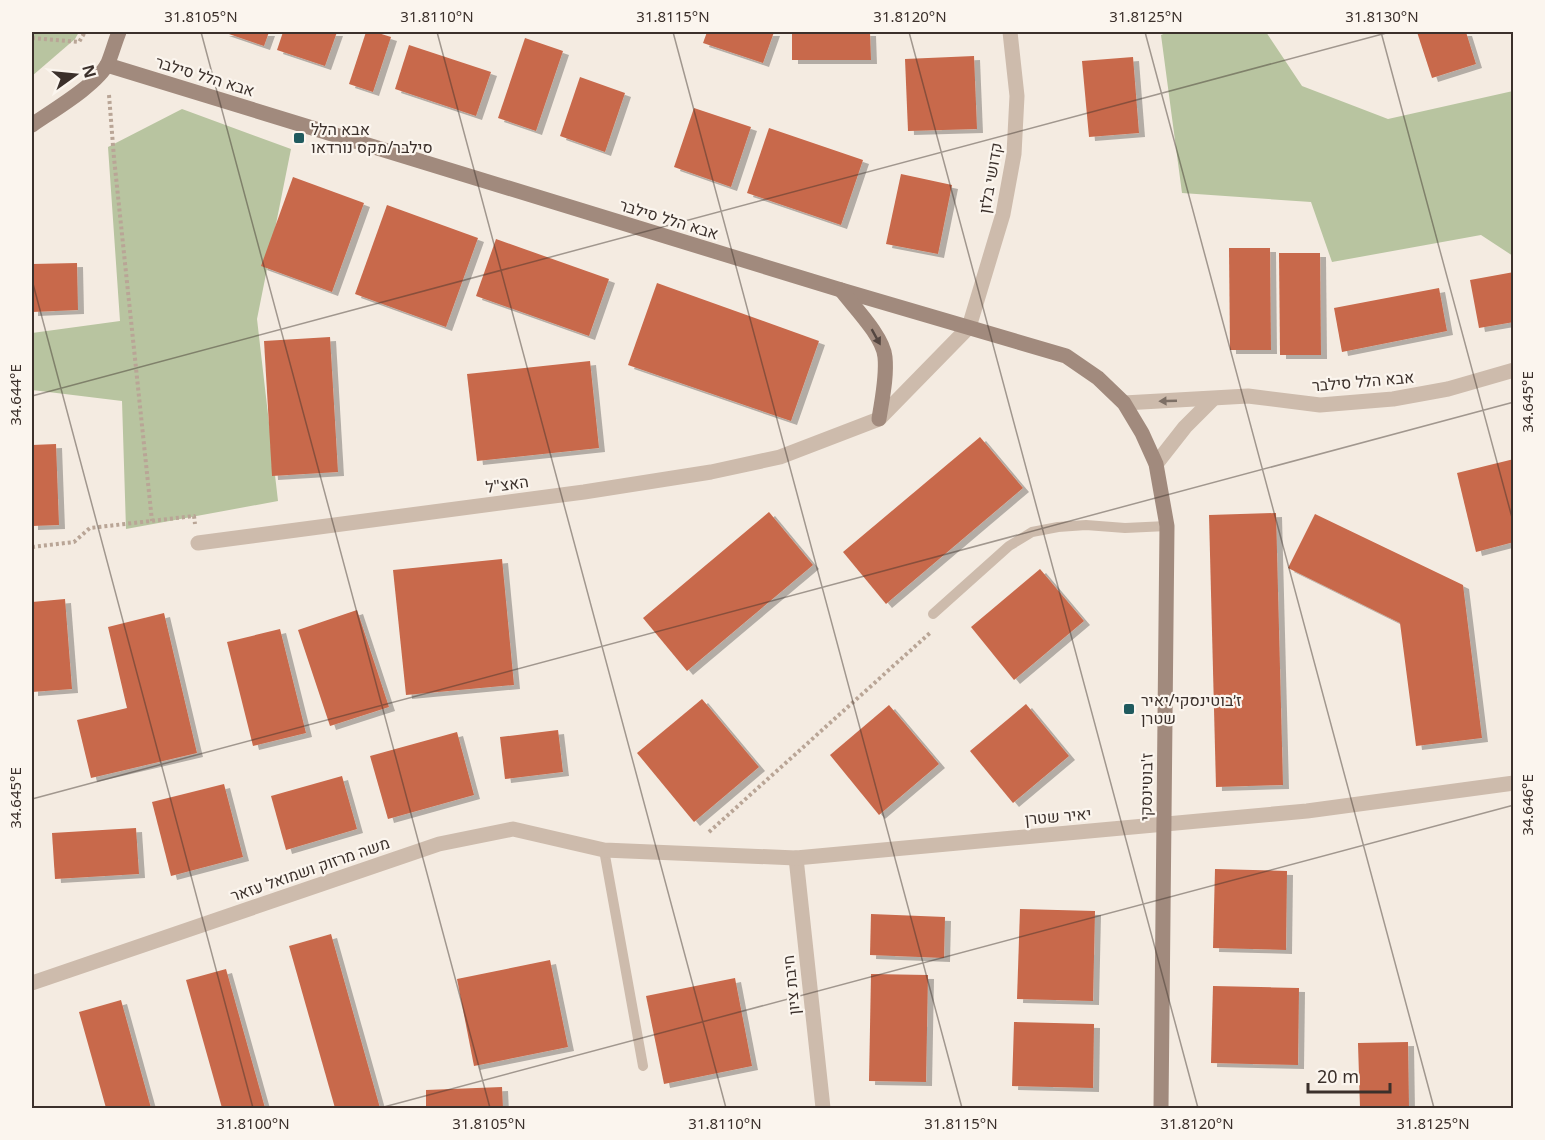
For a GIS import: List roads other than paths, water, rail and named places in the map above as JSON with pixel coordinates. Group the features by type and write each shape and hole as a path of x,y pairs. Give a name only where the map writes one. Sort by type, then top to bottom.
{"street":[{"path":"32,125 78,92 107,64 119,32"},
{"name":"קדושי בלזן","path":"969,327 1003,214 1014,154 1017,96 1010,32"},
{"name":"אבא הלל סילבר","path":"107,64 841,290 1066,356 1098,378 1124,403 1248,396 1320,405 1393,399 1448,389 1514,370"},
{"path":"841,290 873,331 885,354 885,377 879,419"},
{"name":"האצ\"ל","path":"198,543 584,492 711,472 780,457 879,419 969,327"},
{"path":"1156,464 1185,427 1213,399"},
{"name":"ז'בוטינסקי","path":"1124,403 1142,433 1156,464 1167,526 1161,1108"},
{"name":"יאיר שטרן","path":"604,850 796,858 1307,811 1514,783"},
{"name":"משה מרזוק ושמואל עזאר","path":"32,983 439,844 513,829 604,850"},
{"name":"חיבת ציון","path":"796,858 823,1108"}],"lane":[{"path":"933,614 1009,546 1032,532 1086,525 1125,528 1167,526"},
{"path":"604,850 643,1066"}],"place":[{"name":"אבא הלל סילבר/מקס נורדאו","path":"299,138"},
{"name":"ז׳בוטינסקי/יאיר שטרן","path":"1129,709"}]}
